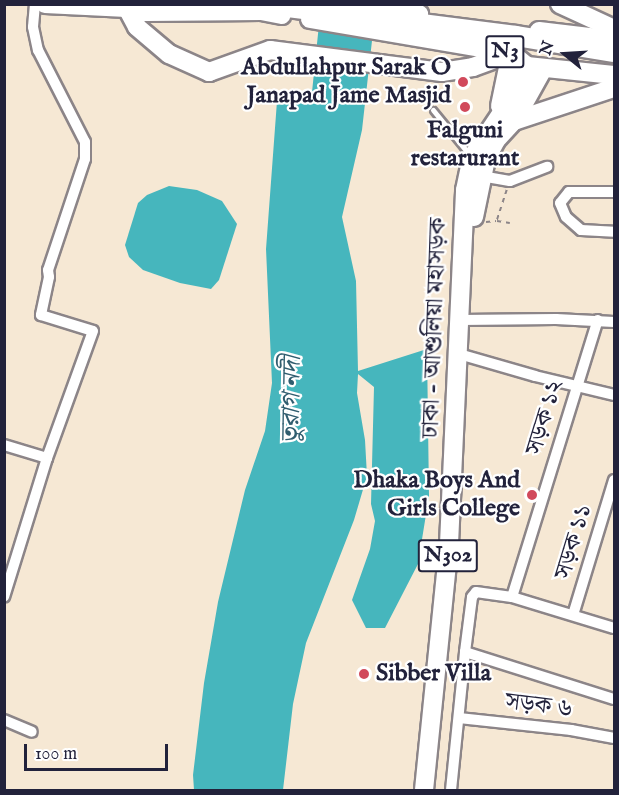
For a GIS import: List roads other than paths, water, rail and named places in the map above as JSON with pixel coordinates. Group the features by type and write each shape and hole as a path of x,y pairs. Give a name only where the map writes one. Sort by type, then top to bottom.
{"highway":[{"path":"45,4 127,8 146,12 263,8 390,21 615,52"},
{"name":"N3","path":"357,4 390,21 511,53 535,68 615,75"},
{"path":"390,21 414,4"},
{"path":"560,4 615,29"},
{"path":"127,8 137,27 169,54 209,72 270,50 442,72 473,67 511,53"},
{"name":"N3","path":"390,21 615,40"},
{"name":"ঢাকা - আশুলিয়া মহাসড়ক","path":"492,124 504,96 511,53"},
{"name":"ঢাকা - আশুলিয়া মহাসড়ক","path":"424,790 449,544 465,190 472,157 492,124 535,68"},
{"name":"N302","path":"460,320 481,176 496,140 514,122 535,68"},
{"path":"514,122 615,88"}],"street":[{"path":"4,597 47,458 93,331 41,315 50,277 48,270 85,159 85,142 38,50 33,27 35,4"},
{"path":"481,176 510,181 547,167"},
{"path":"615,192 569,192 560,202 566,217 581,230 615,232"},
{"path":"460,320 615,322"},
{"name":"সড়ক ১২","path":"512,597 598,320"},
{"path":"459,354 535,376 577,384 615,395"},
{"path":"4,445 47,458"},
{"name":"সড়ক ১১","path":"573,615 615,480"},
{"path":"451,790 472,597 480,591 512,597 615,628"},
{"name":"সড়ক ৬","path":"465,652 615,699"},
{"name":"সড়ক ৬","path":"459,718 615,738"},
{"path":"4,720 32,732"}],"lane":[{"path":"433,110 472,157"}],"water":[{"name":"তুরাগ নদী","path":"321,5 376,5 362,130 342,217 356,281 358,371 427,349 429,496 418,564 385,628 366,628 352,600 370,549 375,521 371,504 374,387 358,374 357,393 365,440 367,476 354,520 306,643 293,704 283,790 194,790 193,775 204,683 218,602 245,490 265,431 272,383 266,249 277,101 312,92"},
{"path":"169,186 197,190 222,201 237,224 219,280 211,289 180,283 143,270 129,257 125,245 138,203 147,195"}],"place":[{"name":"Abdullahpur Sarak O Janapad Jame Masjid","path":"463,82"},
{"name":"Falguni restarurant","path":"465,107"},
{"name":"Dhaka Boys And Girls College","path":"532,495"},
{"name":"Sibber Villa","path":"364,674"}]}
